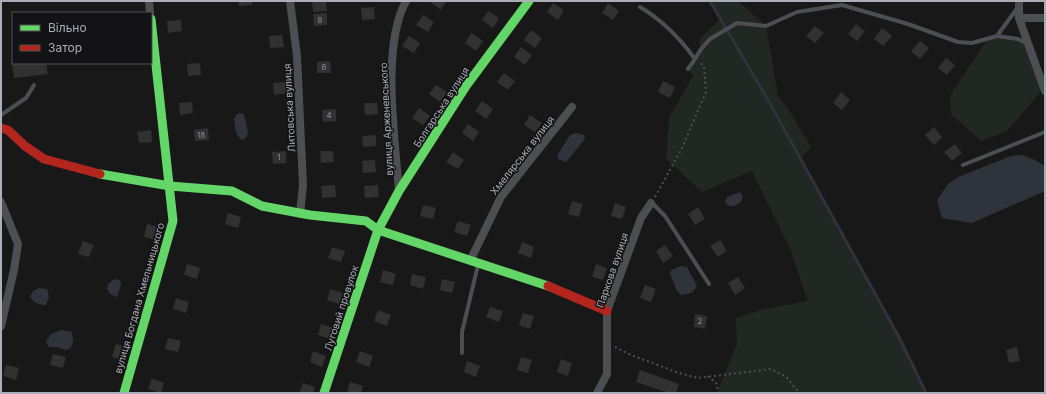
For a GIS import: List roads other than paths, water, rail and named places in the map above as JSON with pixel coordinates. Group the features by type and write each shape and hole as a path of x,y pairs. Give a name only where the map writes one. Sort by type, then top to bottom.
{"street":[{"path":"149,1 150,12"},
{"name":"Литовська вулиця","path":"290,1 297,56 303,185 300,214"},
{"name":"вулиця Арженевського","path":"399,191 394,132 392,63 398,26 406,1"},
{"name":"Болгарська вулиця","path":"378,230 399,191 466,86 529,1"},
{"path":"1018,4 1019,18 1045,91"},
{"path":"1019,18 1045,18"},
{"name":"вулиця Богдана Хмельницького","path":"124,393 173,222 152,28"},
{"name":"Хмелярська вулиця","path":"474,262 500,196 572,107"},
{"path":"1,128 8,130 25,146 44,159 96,173 170,186 232,191 262,206 300,214 366,221 378,230 550,287 607,311"},
{"path":"1,202 18,244 14,270 1,326"},
{"name":"Паркова вулиця","path":"597,393 607,374 607,311 641,218 651,203"},
{"name":"Луговий провулок","path":"324,393 378,230"}],"lane":[{"path":"997,36 1018,4"},
{"path":"688,69 701,49 710,40 737,23 766,26 796,12 842,5 908,24 958,42 972,43 997,36 1018,39 1028,44"},
{"path":"640,7 657,17 673,31 695,59"},
{"path":"1,115 26,98 34,85"},
{"path":"962,165 1045,132"},
{"path":"651,203 665,216 709,284"},
{"path":"462,352 462,332 474,262"}],"waterway":[{"path":"710,1 768,100 899,337 926,393"}]}
